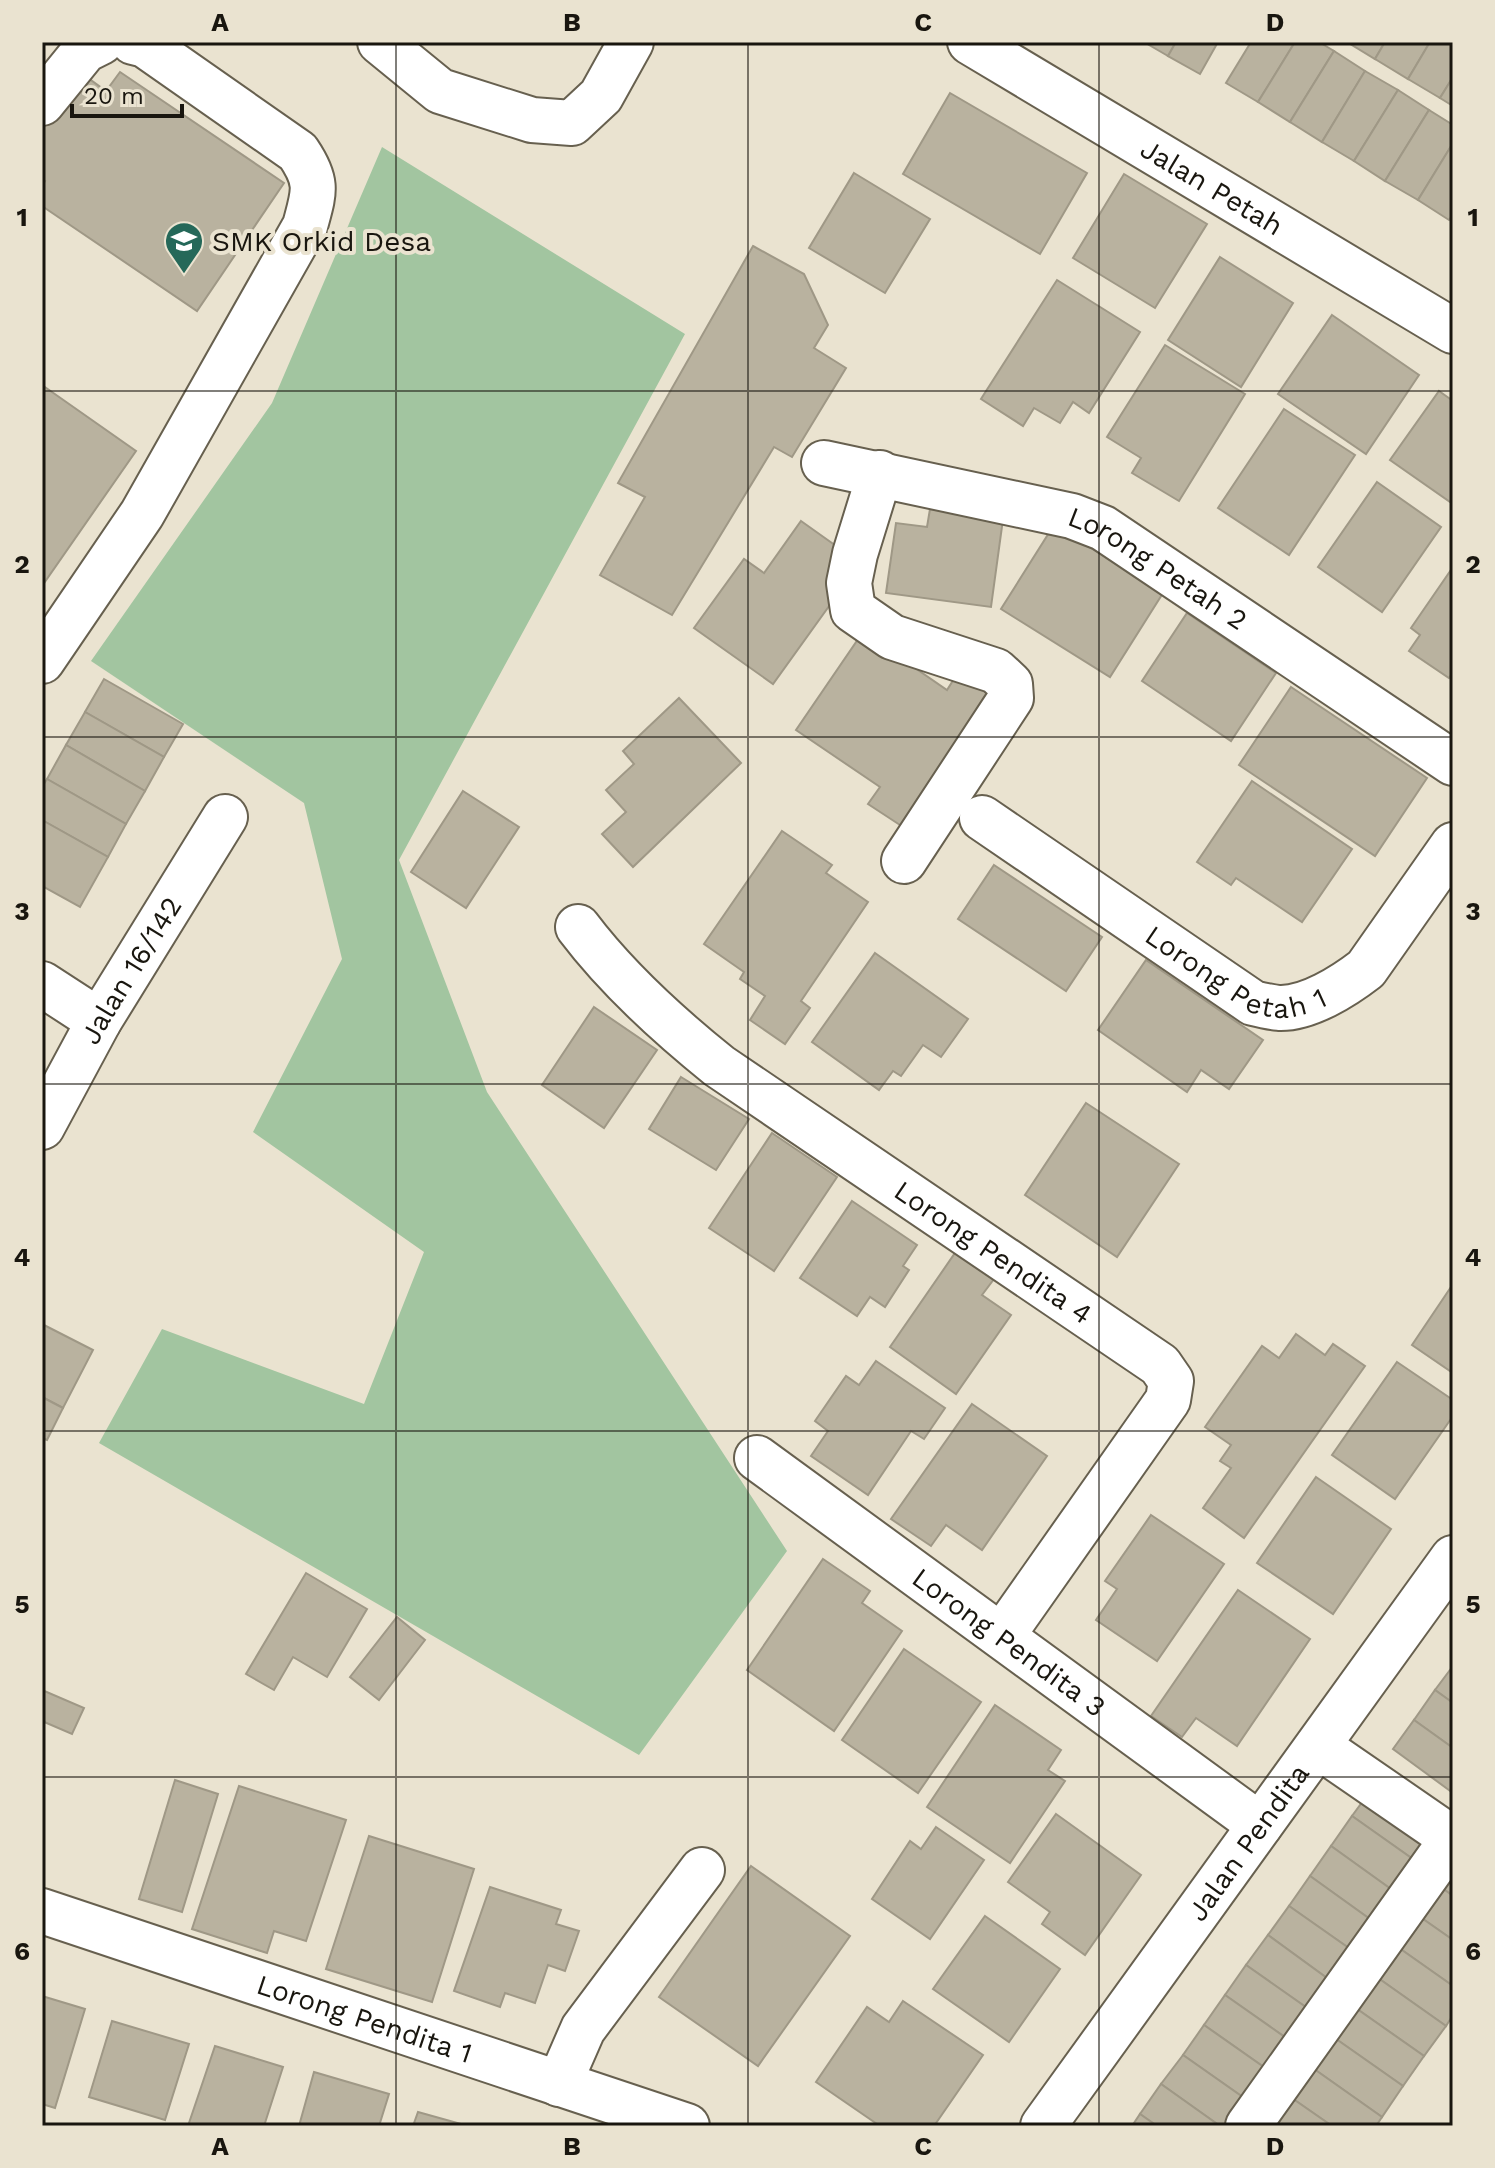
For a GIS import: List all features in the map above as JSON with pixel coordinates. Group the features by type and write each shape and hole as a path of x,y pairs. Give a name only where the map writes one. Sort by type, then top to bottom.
{"street":[{"path":"51,75 101,42"},
{"path":"42,661 142,514 305,226 315,190 311,171 298,152 145,45 133,42"},
{"path":"380,42 440,91 532,120 572,123 601,96 631,42"},
{"name":"Jalan Petah","path":"970,42 1450,323"},
{"name":"Lorong Petah 2","path":"824,463 1072,516 1103,528 1453,763"},
{"path":"880,473 849,583 853,610 892,637 996,671 1010,684 1011,698 904,861"},
{"name":"Jalan 16/142","path":"42,1127 99,1021 225,817"},
{"name":"Lorong Petah 1","path":"982,818 1253,1003 1281,1008 1308,1002 1349,982 1366,969 1453,845"},
{"name":"Lorong Pendita 4","path":"578,927 602,958 681,1036 719,1066 1160,1365 1171,1381 1168,1400 1002,1636"},
{"path":"42,984 99,1021"},
{"name":"Lorong Pendita 3","path":"757,1458 1260,1825"},
{"name":"Jalan Pendita","path":"1043,2126 1453,1558"},
{"path":"1248,2126 1453,1839 1318,1746"},
{"path":"559,2084 583,2029 702,1870"},
{"name":"Lorong Pendita 1","path":"42,1911 687,2126"}],"green space":[{"path":"382,147 685,334 399,860 487,1092 787,1551 639,1755 99,1443 162,1329 364,1404 424,1252 253,1132 342,959 304,803 91,661 272,403"}],"building":[{"path":"1144,42 1176,42 1168,56"},
{"path":"1176,42 1218,42 1200,74 1168,56"},
{"path":"1251,42 1295,42 1258,102 1226,83"},
{"path":"1295,42 1319,42 1334,51 1290,122 1258,102"},
{"path":"1347,42 1385,42 1375,59"},
{"path":"1385,42 1430,42 1408,79 1375,59"},
{"path":"1430,42 1453,42 1453,77 1440,98 1408,79"},
{"path":"1334,51 1365,71 1322,142 1290,122"},
{"path":"1365,71 1398,90 1354,161 1322,142"},
{"path":"120,72 284,183 197,311 42,206 45,181 42,179 42,127 68,88 88,78 106,91"},
{"path":"1453,77 1453,106 1440,98"},
{"path":"1398,90 1429,110 1385,181 1354,161"},
{"path":"950,93 1087,173 1040,254 903,174"},
{"path":"1429,110 1453,125 1453,143 1418,200 1385,181"},
{"path":"1453,143 1453,214 1449,220 1418,200"},
{"path":"854,173 930,219 885,293 809,248"},
{"path":"1124,174 1207,224 1155,308 1073,258"},
{"path":"753,246 804,274 828,325 814,348 846,368 792,457 774,447 672,615 600,575 645,497 618,483"},
{"path":"1220,257 1293,303 1241,387 1168,340"},
{"path":"1057,280 1140,332 1089,413 1073,402 1060,423 1034,408 1023,426 981,399"},
{"path":"1332,315 1419,375 1366,454 1278,394"},
{"path":"1165,345 1245,394 1179,501 1132,473 1141,458 1107,437"},
{"path":"42,385 136,451 42,586"},
{"path":"1439,391 1453,401 1453,504 1390,460"},
{"path":"1284,409 1355,455 1289,555 1218,508"},
{"path":"1377,482 1441,527 1382,612 1318,567"},
{"path":"930,509 1003,519 991,607 886,593 896,523 927,527"},
{"path":"801,521 860,563 773,684 694,628 744,559 764,573"},
{"path":"1054,525 1163,593 1110,677 1001,609"},
{"path":"1453,567 1453,672 1449,678 1409,651 1420,635 1411,628"},
{"path":"1187,613 1276,673 1231,741 1142,681"},
{"path":"863,632 947,690 961,668 996,692 903,827 868,804 880,787 796,730"},
{"path":"104,679 183,724 164,757 85,712"},
{"path":"1291,687 1427,778 1375,856 1239,765"},
{"path":"679,698 741,763 633,867 602,834 626,812 606,790 634,764 623,751"},
{"path":"85,712 164,757 145,791 66,745"},
{"path":"66,745 145,791 126,824 47,779"},
{"path":"47,779 126,824 108,857 42,820 42,787"},
{"path":"1252,781 1352,849 1302,922 1236,878 1231,885 1197,862"},
{"path":"463,791 519,827 466,908 411,872"},
{"path":"42,820 108,857 80,907 42,886"},
{"path":"782,831 832,865 826,873 868,902 801,1001 810,1008 785,1044 750,1020 765,996 740,979 744,972 704,944"},
{"path":"994,865 1102,937 1066,991 958,919"},
{"path":"875,953 968,1019 941,1057 923,1045 901,1076 893,1071 879,1090 812,1042"},
{"path":"1146,960 1263,1040 1229,1089 1201,1070 1187,1092 1098,1030"},
{"path":"594,1007 657,1050 604,1128 542,1085"},
{"path":"681,1077 749,1119 716,1170 649,1129"},
{"path":"1086,1103 1179,1164 1117,1257 1025,1195"},
{"path":"772,1133 837,1177 774,1271 709,1228"},
{"path":"852,1201 917,1245 903,1266 909,1270 885,1307 870,1297 857,1316 800,1278"},
{"path":"955,1253 994,1279 982,1295 1011,1315 956,1394 890,1347"},
{"path":"1453,1284 1453,1373 1412,1345"},
{"path":"42,1324 93,1350 63,1408 42,1397"},
{"path":"1296,1334 1325,1355 1333,1344 1365,1366 1244,1538 1203,1508 1231,1468 1220,1461 1231,1445 1205,1427 1262,1346 1279,1358"},
{"path":"876,1361 945,1408 924,1439 911,1431 868,1495 811,1456 828,1431 815,1421 846,1376 859,1385"},
{"path":"1397,1362 1453,1400 1453,1416 1395,1499 1332,1455"},
{"path":"42,1397 63,1408 47,1440 42,1438"},
{"path":"972,1404 1047,1456 982,1550 946,1525 931,1546 891,1519"},
{"path":"1316,1477 1391,1529 1333,1614 1257,1563"},
{"path":"1151,1515 1224,1564 1157,1661 1096,1620 1117,1589 1105,1581"},
{"path":"823,1559 870,1591 862,1603 902,1631 834,1731 747,1670"},
{"path":"306,1573 367,1609 327,1677 293,1657 274,1690 246,1674"},
{"path":"1238,1590 1310,1639 1237,1746 1196,1718 1182,1737 1151,1716"},
{"path":"397,1617 425,1640 379,1700 350,1677"},
{"path":"904,1649 981,1702 918,1793 842,1740"},
{"path":"1453,1666 1453,1703 1435,1690"},
{"path":"42,1690 84,1708 72,1734 42,1721"},
{"path":"1435,1690 1453,1703 1453,1748 1414,1720"},
{"path":"995,1705 1061,1750 1048,1770 1065,1781 1010,1863 927,1807"},
{"path":"1414,1720 1453,1748 1453,1793 1393,1749"},
{"path":"175,1780 218,1794 182,1912 139,1899"},
{"path":"239,1786 346,1820 306,1941 274,1931 267,1953 192,1929"},
{"path":"1374,1786 1438,1832 1417,1862 1352,1816"},
{"path":"1056,1814 1141,1875 1085,1955 1042,1924 1050,1912 1008,1882"},
{"path":"1352,1816 1417,1862 1395,1892 1331,1846"},
{"path":"936,1827 984,1860 930,1939 872,1899 910,1841 921,1849"},
{"path":"369,1836 474,1869 432,2002 326,1969"},
{"path":"1331,1846 1395,1892 1374,1922 1310,1876"},
{"path":"1453,1855 1453,1896 1434,1882"},
{"path":"751,1866 850,1936 758,2066 659,1997"},
{"path":"1310,1876 1374,1922 1353,1951 1289,1906"},
{"path":"1434,1882 1453,1896 1453,1940 1413,1912"},
{"path":"490,1887 561,1910 556,1924 579,1931 565,1971 548,1965 535,2003 505,1993 500,2007 454,1991"},
{"path":"1289,1906 1353,1951 1331,1981 1268,1935"},
{"path":"1413,1912 1453,1940 1453,1986 1392,1943"},
{"path":"985,1916 1060,1969 1009,2042 933,1989"},
{"path":"1268,1935 1331,1981 1310,2010 1246,1965"},
{"path":"1392,1943 1453,1986 1453,2015 1446,2026 1371,1973"},
{"path":"1246,1965 1310,2010 1289,2040 1225,1995"},
{"path":"1371,1973 1446,2026 1424,2056 1350,2004"},
{"path":"1225,1995 1289,2040 1268,2070 1204,2025"},
{"path":"42,1996 85,2009 55,2108 42,2104"},
{"path":"903,2001 983,2055 934,2126 880,2126 816,2082 867,2007 889,2022"},
{"path":"1350,2004 1424,2056 1403,2086 1329,2034"},
{"path":"112,2021 189,2044 165,2120 89,2097"},
{"path":"1204,2025 1268,2070 1247,2100 1183,2055"},
{"path":"1329,2034 1403,2086 1382,2117 1307,2064"},
{"path":"215,2046 283,2067 264,2126 188,2126"},
{"path":"1183,2055 1247,2100 1229,2126 1220,2126 1161,2084"},
{"path":"1307,2064 1382,2117 1376,2126 1332,2126 1286,2094"},
{"path":"314,2072 389,2094 379,2126 299,2126"},
{"path":"1161,2084 1220,2126 1157,2126 1140,2114"},
{"path":"1286,2094 1332,2126 1267,2126"},
{"path":"418,2112 468,2126 413,2126"},
{"path":"1140,2114 1157,2126 1132,2126"}],"place":[{"name":"SMK Orkid Desa","path":"184,275"}]}
